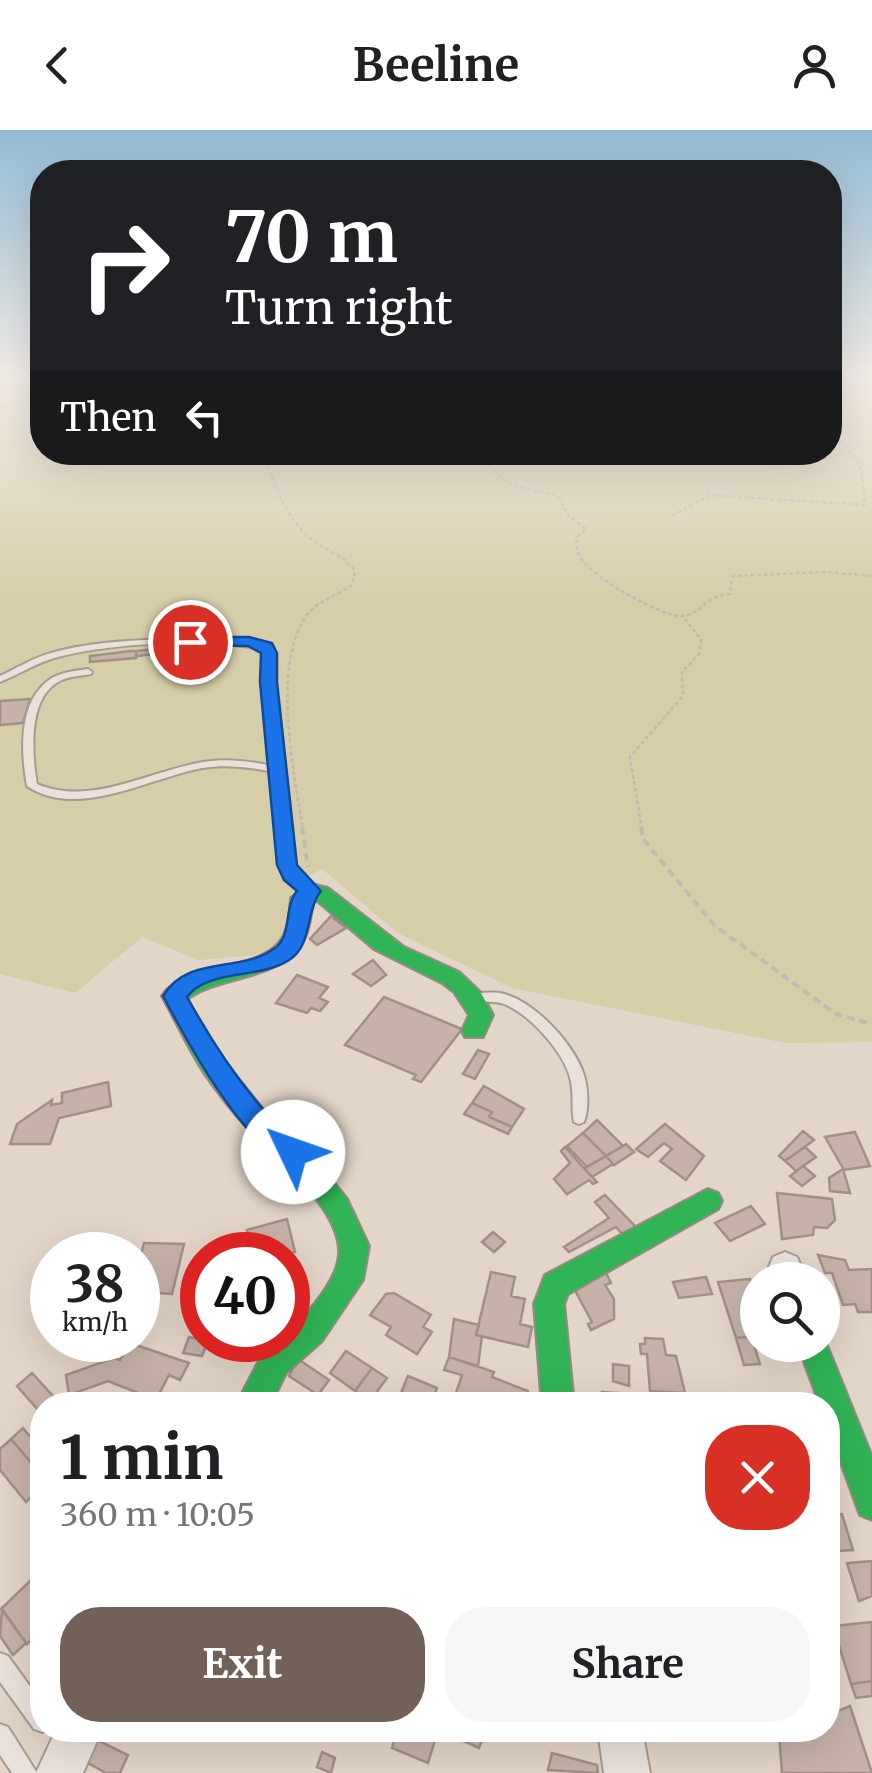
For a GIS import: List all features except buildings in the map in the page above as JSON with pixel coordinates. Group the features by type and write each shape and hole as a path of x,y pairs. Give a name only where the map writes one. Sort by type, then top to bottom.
{"street":[{"path":"259,1392 275,1362 311,1330 352,1271 354,1246 337,1208 293,1152 256,1119 212,1064 174,996 184,984 200,976 266,962 284,953 294,941 302,898 310,891 321,893 384,946 455,978 474,998 481,1016 474,1030"},
{"path":"557,1392 550,1304 556,1285 708,1201"},
{"path":"820,1362 831,1392"},
{"path":"840,1416 872,1503"},
{"path":"622,1742 627,1773"}],"lane":[{"path":"0,679 56,654 224,640 266,647 287,865 310,891"},
{"path":"88,672 60,677 47,685 31,723 26,758 32,786 42,792 76,796 204,764 254,764 276,770"},
{"path":"474,998 501,998 528,1013 550,1035 575,1070 579,1118"},
{"path":"0,1664 30,1702"},
{"path":"0,1735 26,1773"}],"path":[{"path":"672,516 710,495 865,505 860,464 849,452"},
{"path":"267,465 306,536 351,563 355,570 352,585 306,616 294,636 286,674 310,891"},
{"path":"489,465 497,479 514,488 559,497 568,515 586,528 576,538 579,558 609,583 622,586 647,606 683,616 702,609 714,596 730,594 733,576 825,572 872,576"},
{"path":"683,616 701,640 700,654 682,668 678,679 682,696 630,757 643,839 715,926 836,1014 872,1024"}],"shaded area":[{"path":"0,452 30,452 30,465 842,465 842,452 872,452 872,1042 785,1043 512,988 398,933 322,869 299,881 278,953 198,960 142,937 75,993 0,974"}],"traffic: fast":[{"path":"259,1392 275,1362 311,1331 352,1271 354,1246 337,1208 293,1152 256,1119 212,1064 174,996 204,979 258,965 286,950 296,933 302,898 311,891 321,893 396,953 438,971 462,987 481,1015 474,1031"},
{"path":"557,1392 549,1304 556,1285 708,1201"},
{"path":"820,1362 831,1392"},
{"path":"840,1416 872,1503"}],"route":[{"path":"190,642 249,642 266,647 269,653 268,682 276,726 276,770 287,865 310,891 302,898 294,941 284,953 266,962 200,976 184,984 174,996 212,1064 256,1119 293,1152"}]}
